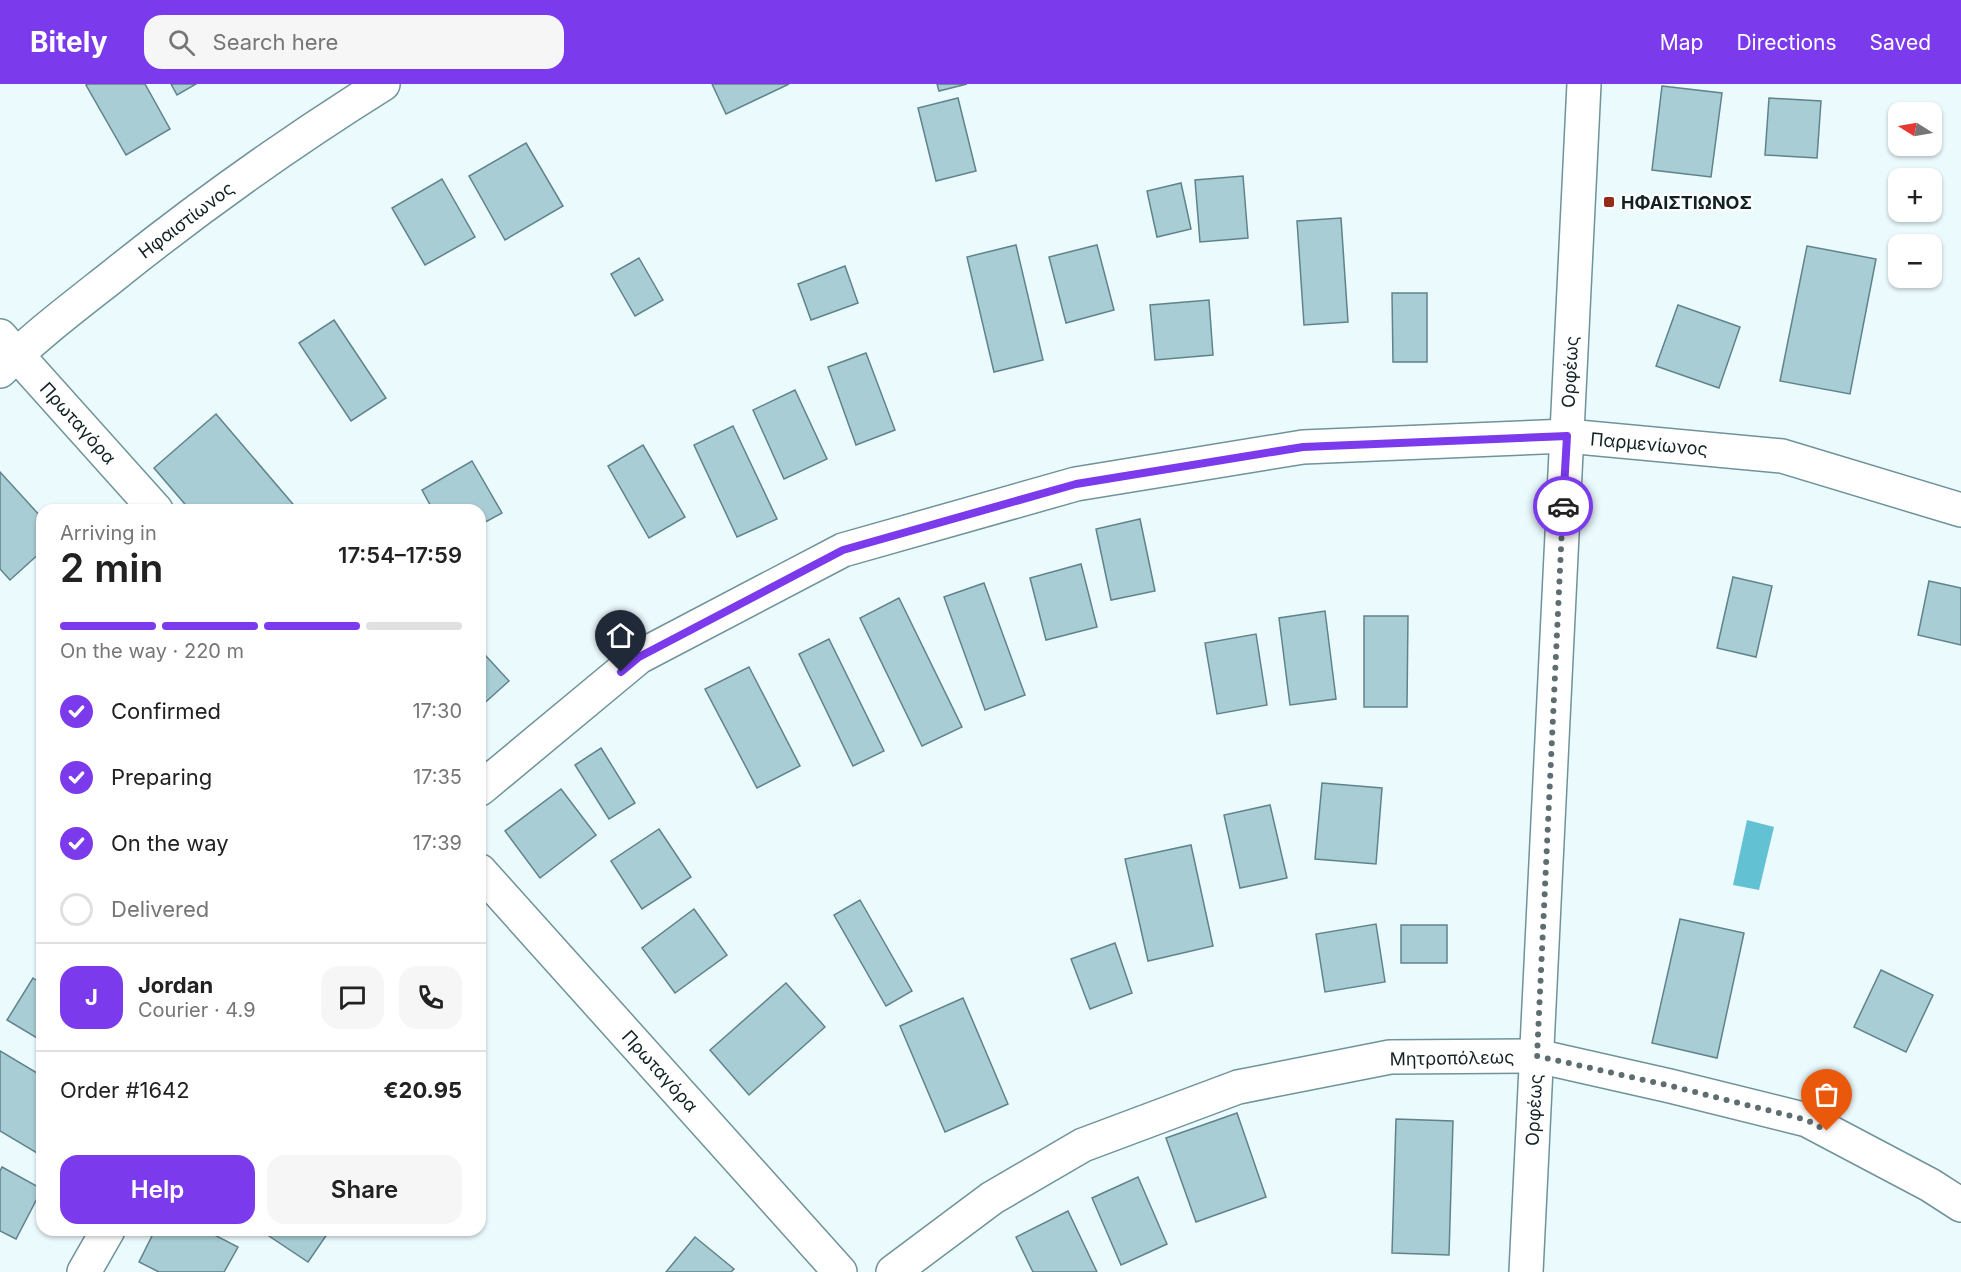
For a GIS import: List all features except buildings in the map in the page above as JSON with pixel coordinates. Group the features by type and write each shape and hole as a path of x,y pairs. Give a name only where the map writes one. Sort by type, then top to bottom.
{"street":[{"name":"Ηφαιστίωνος","path":"6,354 215,197 324,120 383,84"},
{"name":"Ορφέως","path":"1526,1272 1584,84"},
{"name":"Πρωταγόρα","path":"6,354 150,504"},
{"name":"Παρμενίωνος","path":"486,784 639,657 843,550 1076,484 1303,447 1567,436 1782,456 1961,510"},
{"name":"Πρωταγόρα","path":"486,878 840,1272"},
{"name":"Μητροπόλεως","path":"893,1272 992,1198 1083,1145 1238,1086 1390,1057 1537,1056 1807,1120 1930,1185 1961,1205"},
{"path":"84,1272 105,1236"}],"water":[{"path":"1747,820 1774,827 1759,890 1733,885"}],"way so far":[{"path":"1563,506 1537,1056 1807,1120 1827,1131"}],"place":[{"name":"ΗΦΑΙΣΤΙΩΝΟΣ","path":"1609,202"}],"route":[{"path":"621,672 639,657 843,550 1076,484 1303,447 1567,436 1563,506"}]}
